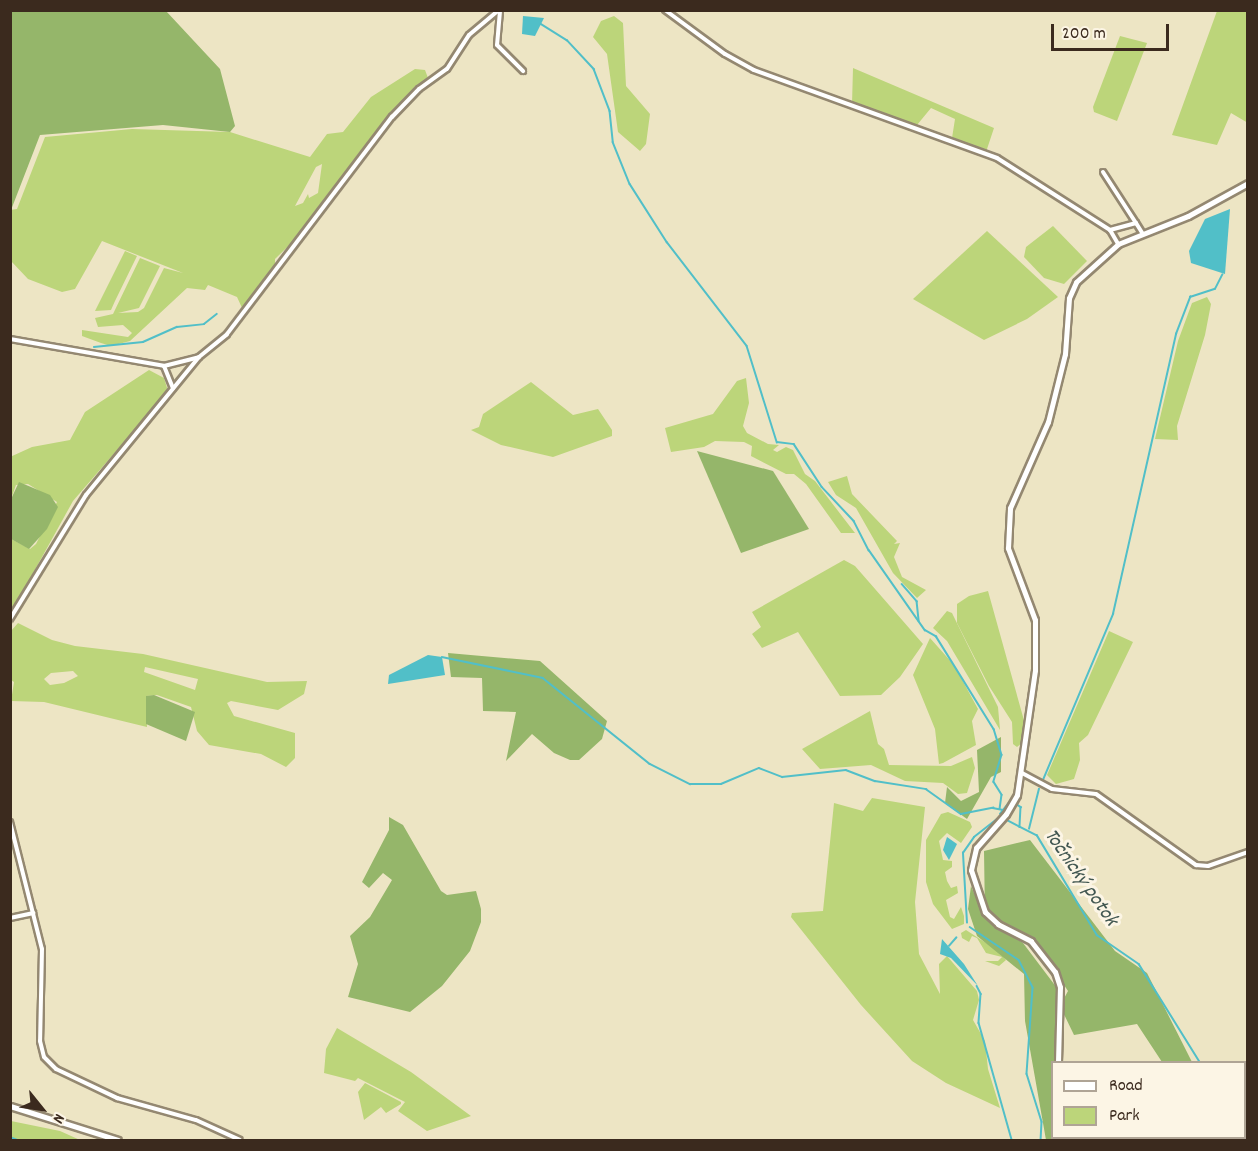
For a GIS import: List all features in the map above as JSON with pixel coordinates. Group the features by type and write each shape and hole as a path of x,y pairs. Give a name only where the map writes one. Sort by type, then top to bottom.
{"street":[{"path":"500,10 497,45 523,71"},
{"path":"10,619 86,495 199,357 232,328 392,117 419,89 447,69 469,35 500,10"},
{"path":"665,10 725,54 754,70 997,158 1110,230 1118,244"},
{"path":"1103,172 1143,234"},
{"path":"1058,1061 1060,987 1055,972 1031,941 991,919 978,901 973,884 973,856 1001,821 1017,795 1022,773 1037,640 1030,603 1010,560 1007,534 1010,508 1048,422 1065,354 1072,288 1118,244 1188,216 1248,183"},
{"path":"1110,230 1136,223"},
{"path":"10,339 164,366 199,357"},
{"path":"164,366 173,388"},
{"path":"1022,773 1052,789 1096,794 1196,865 1208,866 1248,852"},
{"path":"10,822 42,957 41,1049 49,1064 117,1098 196,1120 240,1140"},
{"path":"10,918 33,913"},
{"path":"10,1106 118,1140"}],"green space":[{"path":"11,10 166,11 220,69 235,126 230,132 163,125 40,135 11,210"},
{"path":"1217,11 1247,11 1248,123 1231,113 1217,145 1172,135"},
{"path":"614,16 623,23 626,86 650,114 646,144 640,151 618,132 607,54 593,37 601,21"},
{"path":"1120,36 1147,43 1117,121 1094,112 1093,107"},
{"path":"853,68 994,128 986,152 952,138 955,119 931,108 917,125 852,104"},
{"path":"415,69 425,70 428,78 383,123 310,225 275,259 275,268 243,310 237,297 208,285 205,290 187,288 130,341 111,346 82,336 82,330 128,337 132,333 123,325 98,327 95,318 113,314 140,258 160,266 139,308 118,313 138,312 144,308 164,268 183,273 102,241 75,289 62,292 28,279 11,261 10,210 17,209 45,137 132,129 230,132 310,157 327,134 343,132 371,97","holes":["322,164 318,193 309,198 308,194 303,203 295,206 316,167"]},
{"path":"1053,226 1087,261 1064,284 1044,278 1024,257 1026,247"},
{"path":"987,231 1058,297 1027,319 984,340 913,299"},
{"path":"125,251 137,256 111,310 95,311"},
{"path":"1207,297 1211,304 1205,335 1177,426 1178,440 1155,439 1178,341 1192,303"},
{"path":"149,370 164,378 168,391 73,501 11,613 11,539 30,549 36,544 57,502 28,484 16,485 11,499 10,457 32,447 70,440 85,412"},
{"path":"746,378 749,403 743,426 747,433 768,444 779,445 773,450 777,452 786,447 793,450 805,474 815,481 855,533 841,533 806,484 794,474 786,474 751,456 752,446 744,442 715,441 704,447 671,452 665,428 713,414 737,381"},
{"path":"531,382 573,415 598,409 612,430 612,436 553,457 501,445 471,430 479,427 483,414"},
{"path":"697,451 773,471 809,529 741,553"},
{"path":"847,476 852,494 897,541 894,544 900,543 894,557 902,577 926,590 917,598 893,573 856,508 836,495 828,482"},
{"path":"19,482 50,495 58,507 47,529 29,549 11,539 11,499"},
{"path":"844,560 855,566 923,644 900,677 881,695 840,696 798,632 762,648 752,634 761,627 752,612"},
{"path":"988,591 1025,724 1022,743 1017,747 1013,744 1012,722 989,686 957,623 957,604 969,596"},
{"path":"947,611 952,613 998,707 1000,730 947,641 933,628"},
{"path":"18,623 52,640 75,646 143,654 267,682 307,681 304,694 278,710 231,701 227,703 234,716 295,733 295,758 286,767 261,754 209,745 197,731 191,707 157,695 146,696 147,727 44,702 11,701 14,682 11,680 11,631","holes":["145,667 198,679 195,690 144,672","73,671 78,676 64,683 50,685 44,679 51,673"]},
{"path":"1109,631 1133,642 1088,735 1079,743 1080,760 1074,779 1056,784 1047,775"},
{"path":"930,638 954,665 978,709 972,721 976,745 939,764 935,729 913,675"},
{"path":"448,653 540,661 607,721 602,739 579,760 570,760 554,753 532,734 506,761 516,712 483,711 482,678 451,677"},
{"path":"154,695 195,712 186,741 146,724 146,696"},
{"path":"870,711 878,744 884,749 889,765 951,766 972,757 975,768 967,793 958,794 943,783 905,781 871,765 820,769 802,749"},
{"path":"1001,737 1001,772 991,777 967,819 945,803 947,787 961,801 979,792 977,750"},
{"path":"872,798 925,807 915,902 919,954 940,994 939,964 947,956 977,991 979,1000 973,1020 985,1041 988,1069 1000,1108 946,1083 912,1061 861,1005 791,917 792,913 823,911 834,803 863,811"},
{"path":"948,812 970,822 972,827 961,843 947,833 939,841 943,860 952,861 952,867 945,872 947,881 951,888 957,886 958,893 946,900 950,917 954,919 961,907 964,916 964,924 952,929 933,904 926,882 926,840 941,814"},
{"path":"389,817 403,825 441,891 447,895 476,891 481,909 481,922 470,951 442,986 410,1012 348,997 358,964 350,936 370,917 392,880 383,873 369,888 362,882 389,830"},
{"path":"1030,840 1115,951 1147,973 1191,1061 1161,1061 1137,1024 1074,1035 1060,1006 1068,991 1044,955 995,924 1023,943 1057,988 1055,1061 1051,1061 1051,1139 1061,1140 1046,1140 1025,1021 1024,974 977,936 968,909 971,886 985,918 984,851"},
{"path":"966,930 1000,952 1006,960 999,966 985,961 998,961 1002,957 986,953 977,938 972,936 969,942 962,938 961,933"},
{"path":"337,1028 411,1072 471,1116 427,1131 398,1111 405,1102 358,1078 355,1081 324,1073 326,1049"},
{"path":"365,1083 401,1104 386,1113 381,1107 364,1120 358,1092"},
{"path":"11,1121 60,1131 80,1140 11,1140"}],"water":[{"path":"523,16 544,18 535,36 522,34"},
{"path":"1230,209 1225,274 1191,263 1189,251 1205,219"},
{"path":"428,655 442,657 445,675 388,684 389,675"},
{"path":"947,837 957,844 949,860 943,850"},
{"path":"942,939 964,964 978,986 951,958 940,954"}],"waterway":[{"path":"541,24 567,40 594,69 610,111 613,142 630,184 667,242 747,346 777,442 794,444 822,487 854,521 869,550 925,630 936,636 994,729 1002,755 994,782 1002,795 1000,809"},
{"path":"1043,780 1113,614 1176,334 1190,297 1215,289 1222,275"},
{"path":"94,347 143,342 177,327 204,324 217,314"},
{"path":"902,584 917,601 919,621"},
{"path":"442,657 543,678 650,764 690,784 721,784 759,768 782,777 846,770 875,781 926,789 961,814 993,808 1003,810"},
{"path":"1029,829 1039,789"},
{"path":"1000,814 1011,800"},
{"path":"1016,804 1021,807 1020,827"},
{"name":"Točnický potok","path":"967,923 963,853 974,837 1001,816"},
{"name":"Točnický potok","path":"1005,819 1037,835 1097,935 1139,964 1199,1061"},
{"name":"Točnický potok","path":"970,927 1019,960 1033,988 1027,1074 1042,1122 1041,1140"},
{"path":"949,946 956,938"},
{"path":"977,986 981,994 979,1023 1012,1140"},
{"name":"Točnický potok","path":"10,1137 18,1140"}]}
